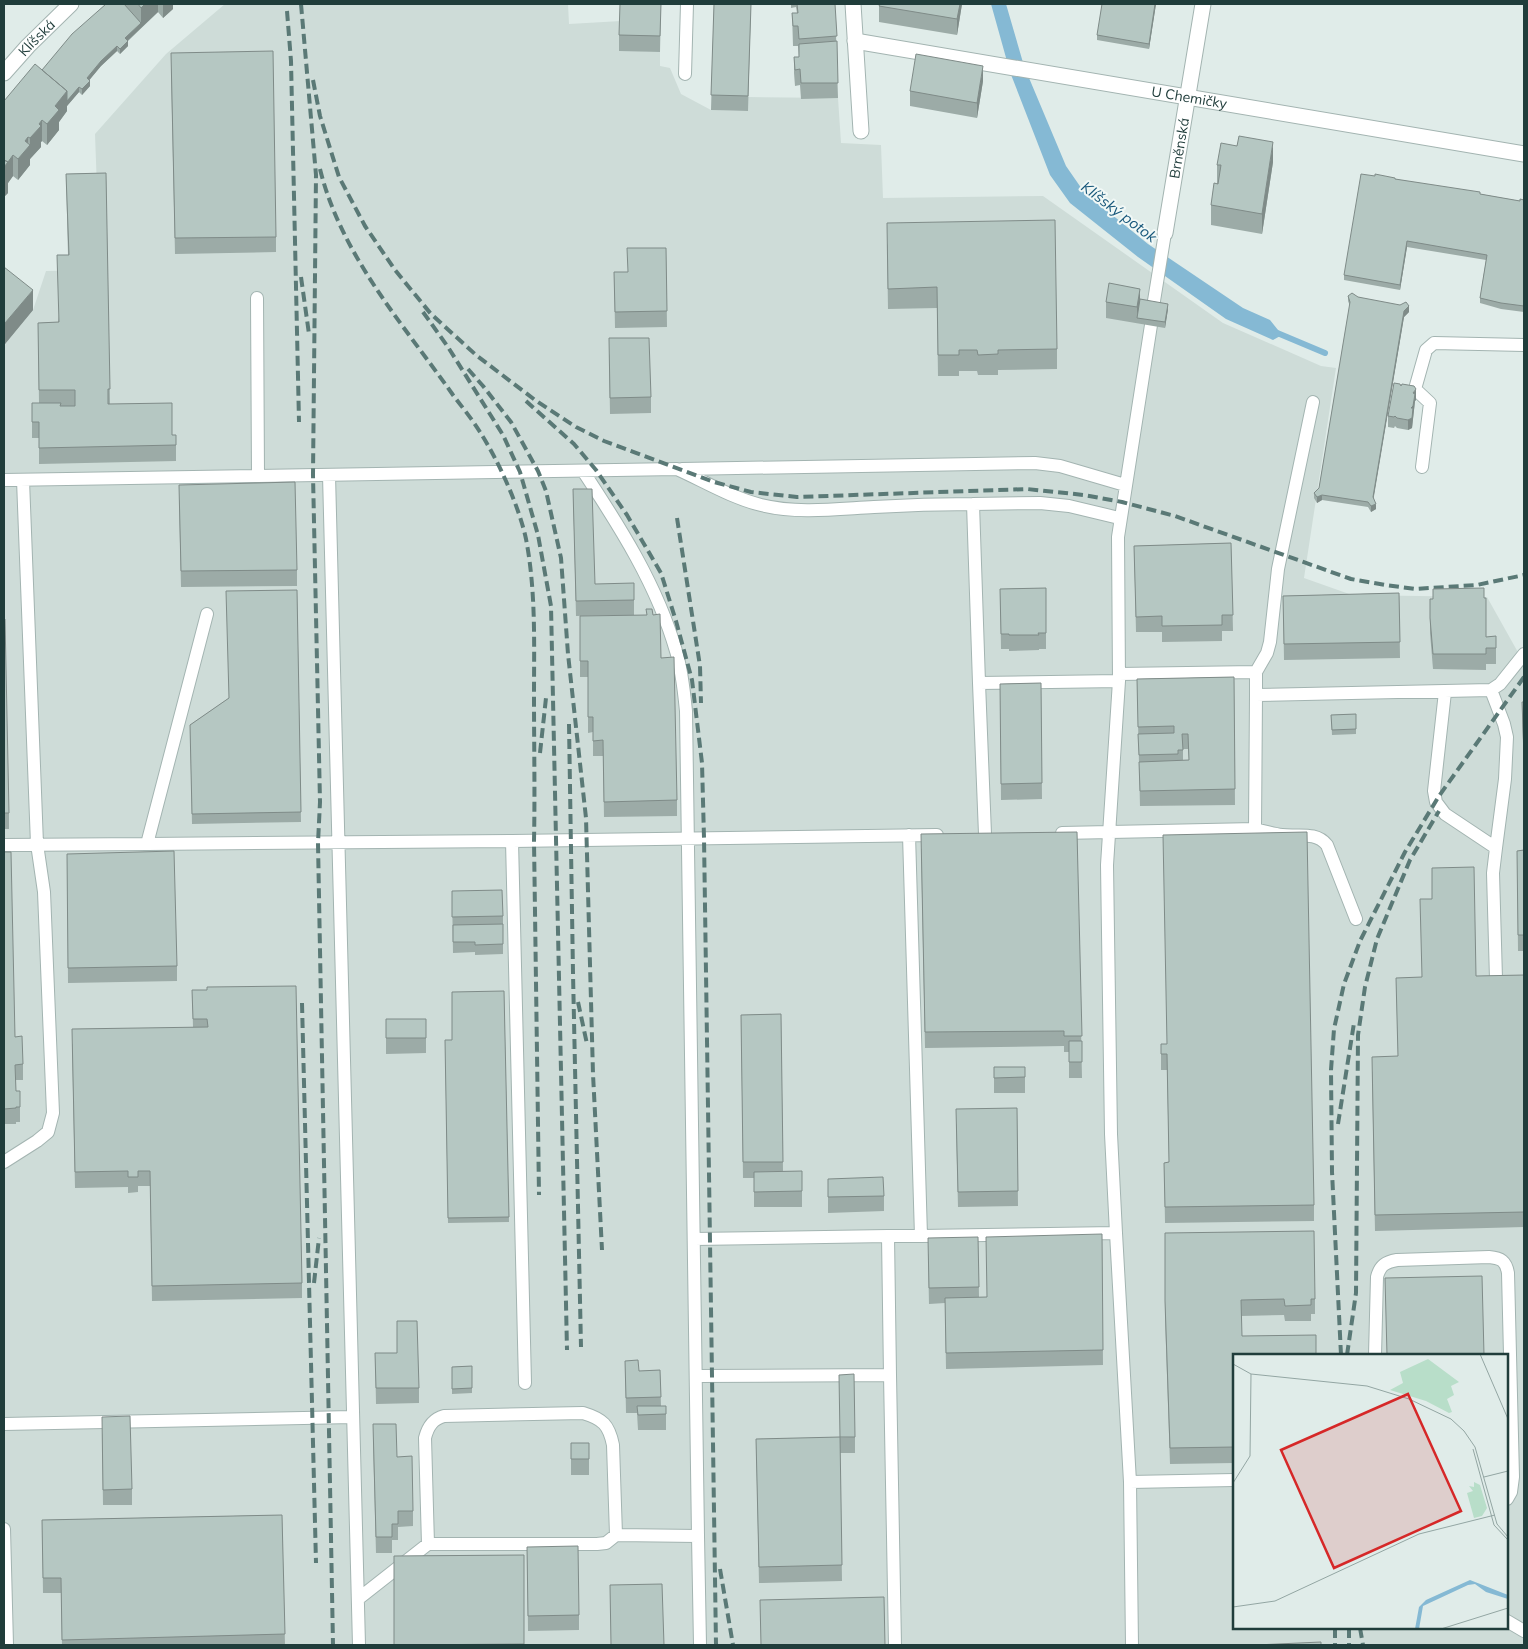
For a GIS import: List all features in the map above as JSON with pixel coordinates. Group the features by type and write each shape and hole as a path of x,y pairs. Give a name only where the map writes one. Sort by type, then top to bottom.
{"street":[{"name":"Klíšská","path":"4,73 70,4"},
{"path":"853,4 861,132"},
{"name":"Brněnská","path":"1165,239 1203,4"},
{"name":"U Chemičky","path":"855,41 1524,154"}],"lane":[{"path":"685,74 687,4"},
{"path":"1153,307 1165,239"},
{"path":"257,298 258,476"},
{"path":"1132,1645 1130,1482 1111,1134 1107,865 1119,678 1119,518 1151,325"},
{"path":"1422,467 1430,403 1415,389 1426,350 1434,343 1524,345"},
{"path":"1256,829 1256,672 1267,653 1270,642 1278,569 1313,402"},
{"path":"4,480 1035,463 1060,466 1125,485"},
{"path":"677,469 744,499 791,510 900,505 1050,504 1119,518"},
{"path":"583,471 634,551 660,607 676,651 686,712 700,1645"},
{"path":"329,475 359,1645"},
{"path":"4,1162 48,1132 53,1114 44,892 37,844 23,480"},
{"path":"973,504 985,834"},
{"path":"147,844 207,614"},
{"path":"1256,695 1491,690 1500,684 1524,654"},
{"path":"979,683 1256,672"},
{"path":"1491,690 1507,737 1505,779 1493,873 1496,979"},
{"path":"1444,692 1434,791 1436,802 1445,814 1496,848"},
{"path":"1052,833 1256,829 1284,836 1309,836 1322,840 1330,852 1356,919"},
{"path":"909,835 921,1236"},
{"path":"4,845 947,835"},
{"path":"512,841 525,1383"},
{"path":"694,1239 1116,1233"},
{"path":"888,1236 895,1645"},
{"path":"1375,1354 1377,1276 1383,1265 1397,1260 1489,1257 1503,1261 1507,1266 1508,1273 1514,1477 1508,1497"},
{"path":"696,1376 890,1375"},
{"path":"428,1544 425,1438 431,1423 444,1416 583,1413 595,1416 604,1422 610,1433 613,1445 616,1535"},
{"path":"4,1424 353,1418"},
{"path":"1130,1482 1233,1480"},
{"path":"4,1529 7,1645"},
{"path":"358,1599 428,1544 597,1544 606,1543 616,1535 698,1536"},
{"path":"1508,1621 1524,1631"}],"shaded area":[{"path":"225,4 568,4 569,24 621,21 619,50 660,52 660,66 670,68 681,94 711,110 748,111 748,97 838,98 841,143 881,145 883,198 1043,196 1223,323 1321,366 1336,368 1304,578 1352,595 1487,597 1524,663 1524,1645 4,1645 4,343 33,310 46,271 108,270 106,189 97,189 95,134 166,54"}],"water":[{"path":"991,4 1006,4 1024,66 1066,166 1084,192 1148,244 1243,308 1270,320 1282,335 1273,340 1226,319 1138,257 1070,203 1050,175 1010,72"}],"building":[{"path":"106,4 124,4 141,23 125,38 128,41 120,49 117,46 101,61 87,78 90,81 82,89 79,87 67,101 67,91 42,70 72,34"},
{"path":"620,4 661,4 660,36 619,35"},
{"path":"714,4 751,4 748,96 711,95"},
{"path":"797,4 835,4 837,36 799,39 798,26 793,26 792,13 798,13"},
{"path":"880,4 960,4 957,19 879,6"},
{"path":"1102,4 1155,4 1149,44 1097,35"},
{"path":"837,41 838,83 801,83 800,69 795,70 794,57 799,57 799,44"},
{"path":"273,51 276,237 175,238 171,53"},
{"path":"916,54 983,66 977,103 910,91"},
{"path":"35,64 67,91 55,106 59,110 47,124 42,120 39,124 41,126 25,141 30,145 18,159 13,155 8,162 4,160 4,101"},
{"path":"1239,136 1273,142 1262,214 1211,205 1214,183 1218,184 1221,165 1217,165 1221,143 1237,146"},
{"path":"106,173 110,389 108,389 108,404 172,403 172,435 176,435 176,445 39,448 39,422 32,422 32,403 61,403 60,406 75,406 75,390 39,390 38,323 59,322 57,255 69,255 66,174"},
{"path":"1361,174 1375,176 1375,174 1395,179 1480,192 1480,194 1520,201 1520,199 1524,200 1524,306 1480,298 1487,255 1407,241 1400,285 1344,275"},
{"path":"1055,220 1057,349 998,350 998,354 978,355 977,350 959,350 959,355 938,355 937,287 888,289 887,223"},
{"path":"627,248 666,248 667,311 615,312 614,272 628,272"},
{"path":"4,267 33,290 5,323 4,322"},
{"path":"1109,283 1140,289 1137,307 1106,302"},
{"path":"1352,293 1358,297 1400,305 1406,302 1409,306 1404,311 1373,497 1376,504 1371,506 1368,502 1322,495 1317,497 1314,493 1319,488 1350,302 1348,296"},
{"path":"1140,299 1168,304 1165,322 1137,318"},
{"path":"609,338 649,338 651,397 610,398"},
{"path":"1394,383 1401,386 1402,384 1414,386 1416,389 1413,393 1415,394 1411,408 1413,408 1412,418 1408,420 1388,416"},
{"path":"295,482 297,570 181,571 179,485"},
{"path":"573,489 592,489 595,584 634,583 634,600 576,601"},
{"path":"1231,543 1233,615 1222,615 1222,625 1162,626 1162,616 1136,617 1134,546"},
{"path":"1046,588 1046,633 1038,633 1039,635 1001,634 1000,589"},
{"path":"1484,588 1484,598 1486,598 1486,637 1496,636 1496,648 1486,648 1486,654 1433,654 1430,599 1433,599 1433,589"},
{"path":"297,590 301,812 192,814 190,725 229,698 226,591"},
{"path":"1399,593 1400,642 1284,644 1283,596"},
{"path":"646,609 652,609 653,615 660,614 661,658 674,657 677,800 604,802 603,740 593,741 593,717 588,717 588,661 580,661 580,616 647,615"},
{"path":"5,619 9,813 4,813"},
{"path":"1234,677 1235,789 1140,791 1139,762 1189,760 1188,734 1182,734 1183,750 1178,750 1178,754 1139,755 1138,734 1174,733 1174,726 1138,727 1137,679"},
{"path":"1041,683 1042,783 1001,784 1000,684"},
{"path":"1522,702 1524,702 1524,753"},
{"path":"1356,714 1356,729 1332,730 1331,715"},
{"path":"1077,832 1082,1036 1064,1036 1064,1031 925,1032 921,834"},
{"path":"1307,832 1314,1205 1165,1207 1164,1163 1169,1162 1167,1054 1161,1054 1161,1044 1167,1044 1163,835"},
{"path":"1524,850 1524,935 1518,935 1517,851"},
{"path":"174,851 177,966 68,968 67,854"},
{"path":"4,852 11,852 15,1037 22,1036 23,1064 15,1065 16,1091 20,1091 20,1107 4,1109"},
{"path":"1474,867 1476,976 1524,975 1524,1212 1375,1215 1372,1057 1398,1056 1396,978 1422,977 1420,899 1432,899 1432,868"},
{"path":"502,890 503,916 452,917 452,891"},
{"path":"503,924 503,944 475,945 475,942 453,942 453,925"},
{"path":"296,986 302,1283 152,1286 150,1171 138,1171 138,1177 128,1177 128,1171 75,1172 72,1029 208,1027 207,1019 193,1019 192,990 207,990 207,987"},
{"path":"504,991 509,1217 448,1218 445,1040 452,1040 452,992"},
{"path":"781,1014 783,1162 743,1162 741,1015"},
{"path":"386,1019 426,1019 426,1038 386,1038"},
{"path":"1069,1041 1082,1041 1082,1062 1069,1062"},
{"path":"994,1067 1025,1067 1025,1077 994,1078"},
{"path":"1017,1108 1018,1191 958,1192 956,1109"},
{"path":"802,1171 802,1191 754,1192 754,1172"},
{"path":"883,1177 884,1196 828,1197 828,1179"},
{"path":"1314,1231 1315,1299 1311,1299 1311,1305 1285,1306 1284,1299 1241,1300 1242,1336 1316,1335 1316,1354 1233,1354 1233,1447 1170,1448 1165,1301 1165,1233"},
{"path":"1102,1234 1103,1350 946,1353 945,1298 987,1297 986,1237"},
{"path":"978,1237 979,1287 929,1288 928,1238"},
{"path":"1482,1276 1484,1354 1387,1354 1385,1278"},
{"path":"397,1321 417,1321 419,1388 376,1388 375,1353 397,1353"},
{"path":"638,1360 639,1371 660,1370 661,1397 626,1398 625,1361"},
{"path":"472,1366 472,1388 452,1389 452,1367"},
{"path":"854,1374 855,1437 840,1437 839,1375"},
{"path":"637,1406 666,1406 666,1414 638,1415"},
{"path":"130,1416 132,1489 103,1490 102,1417"},
{"path":"373,1424 396,1424 397,1457 412,1456 413,1511 398,1511 398,1524 392,1524 392,1537 376,1537"},
{"path":"840,1437 842,1565 759,1567 756,1439"},
{"path":"571,1443 589,1443 589,1459 571,1459"},
{"path":"282,1515 285,1634 62,1640 61,1578 43,1578 42,1520"},
{"path":"578,1546 579,1615 528,1616 527,1547"},
{"path":"524,1555 524,1644 394,1645 394,1556"},
{"path":"662,1584 664,1645 611,1645 610,1585"},
{"path":"884,1597 885,1645 761,1645 760,1600"},
{"path":"1321,1642 1321,1645 1256,1645"}],"waterway":[{"name":"Klíšský potok","path":"1275,332 1325,353"}],"railway":[{"path":"301,4 316,175 313,475 333,1645"},
{"path":"287,11 291,61 299,422"},
{"path":"313,80 320,116 339,177 365,226 395,270 431,314 476,355 535,400 576,427 604,441 714,482 751,492 797,497 1027,489 1084,495 1122,502 1175,516 1351,579 1385,585 1415,589 1477,585 1524,575"},
{"path":"320,169 330,200 358,260 394,315 487,443 501,469 513,498 526,539 534,618 534,841 539,1195"},
{"path":"301,277 309,334"},
{"path":"423,312 448,347 503,435 520,472 538,535 551,606 567,1350"},
{"path":"468,369 511,422 538,471 546,491 561,558 568,654 586,818 593,1074 602,1250"},
{"path":"526,401 574,444 596,470 627,515 661,573 692,680 702,763 704,838 716,1645"},
{"path":"677,518 700,666 701,703"},
{"path":"1341,1354 1332,1172 1331,1070 1334,1029 1344,984 1360,941 1405,852 1439,796 1524,677"},
{"path":"540,753 546,698"},
{"path":"569,724 581,1347"},
{"path":"1347,1354 1356,1293 1358,1035 1365,987 1377,939 1410,860 1439,811"},
{"path":"578,1002 587,1044"},
{"path":"302,1003 316,1563"},
{"path":"1338,1124 1354,1023"},
{"path":"314,1283 319,1238"},
{"path":"720,1569 733,1645"},
{"path":"1335,1629 1335,1645"},
{"path":"1349,1629 1349,1645"},
{"path":"1360,1629 1363,1645"}]}
